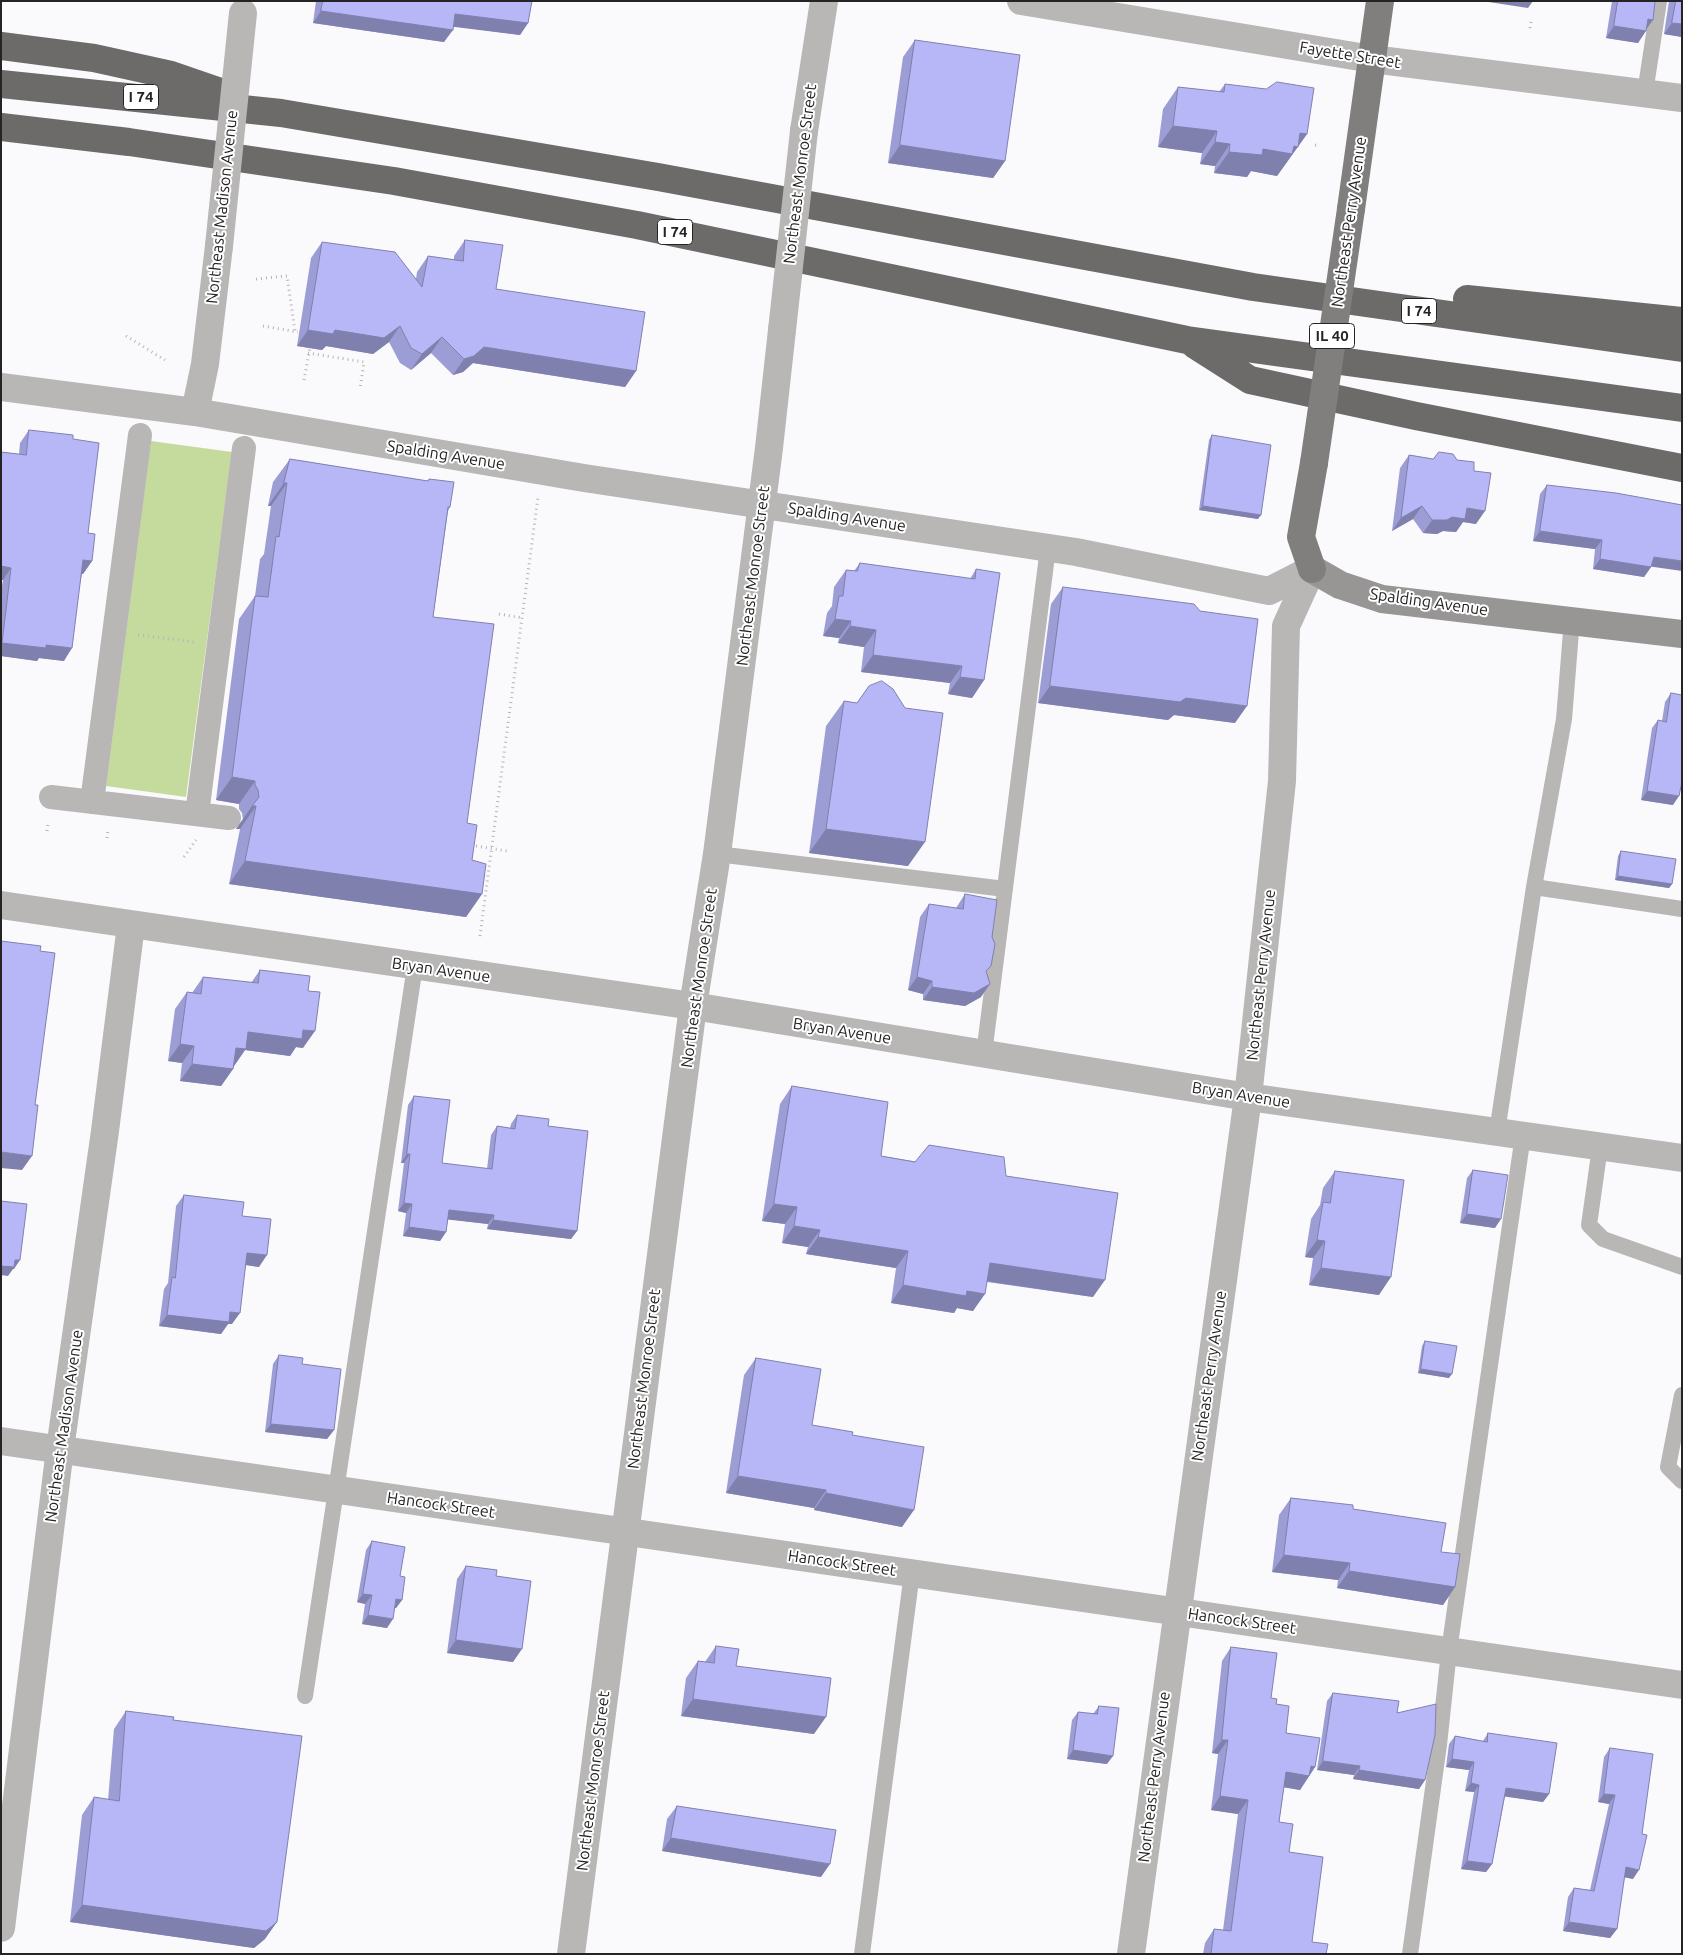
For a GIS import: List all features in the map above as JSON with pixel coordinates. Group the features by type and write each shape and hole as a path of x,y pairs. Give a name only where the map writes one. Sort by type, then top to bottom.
{"highway":[{"path":"1,46 94,58 171,75 281,113"},
{"name":"I 74","path":"1,84 281,113 658,177 1319,297 1682,348"},
{"name":"I 74","path":"1,127 158,146 394,181 637,224 1187,340 1682,408"},
{"path":"1,138 158,146"},
{"path":"1157,268 1682,321"},
{"path":"1187,340 1250,380 1435,420 1682,468"}],"main road":[{"name":"Northeast Perry Avenue","path":"1312,569 1301,537 1314,464 1380,1"},
{"name":"Spalding Avenue","path":"1312,569 1340,585 1382,598 1572,619 1682,634"}],"street":[{"name":"Northeast Monroe Street","path":"571,1954 693,1006 717,854 762,504 804,131 824,1"},
{"name":"Fayette Street","path":"1021,1 1115,9 1372,59 1682,98"},
{"name":"Northeast Madison Avenue","path":"196,412 205,364 219,246 244,7"},
{"name":"Spalding Avenue","path":"1,387 196,412 584,478 1048,548 1269,591 1312,569"},
{"path":"92,802 140,435"},
{"path":"197,814 244,448"},
{"name":"Northeast Perry Avenue","path":"1131,1954 1176,1611 1248,1097 1282,781 1286,626 1312,569"},
{"path":"51,797 229,818"},
{"name":"Bryan Avenue","path":"1,905 693,1006 1248,1097 1682,1158"},
{"name":"Northeast Madison Avenue","path":"1,1928 60,1449 105,1132 131,925"},
{"name":"Hancock Street","path":"1,1441 1682,1685"}],"lane":[{"path":"1645,93 1659,1"},
{"path":"984,1054 1048,548"},
{"path":"1496,1132 1534,887 1564,720 1572,619"},
{"path":"717,854 1005,889"},
{"path":"1534,887 1682,909"},
{"path":"305,1696 414,966"},
{"path":"1410,1954 1439,1745 1449,1651 1523,1136"},
{"path":"1600,1146 1589,1225 1604,1239 1682,1267"},
{"path":"1682,1396 1668,1467 1682,1481"},
{"path":"862,1954 912,1573"}],"path":[{"path":"1530,28 1531,22"},
{"path":"1315,145 1320,146"},
{"path":"256,279 287,276 297,332 263,326"},
{"path":"126,336 165,360"},
{"path":"304,380 310,348"},
{"path":"308,353 364,362 360,389"},
{"path":"480,936 538,494"},
{"path":"499,614 523,618"},
{"path":"114,632 219,646"},
{"path":"476,846 507,851"}],"green space":[{"path":"151,441 232,452 186,797 106,786"}],"building":[{"path":"323,1 532,1 528,23 455,14 453,30 321,11"},
{"path":"1618,1 1655,1 1653,20 1648,19 1646,31 1614,26"},
{"path":"1676,1 1682,1 1682,24 1672,23"},
{"path":"915,40 1020,55 1005,161 900,145"},
{"path":"1277,82 1314,88 1307,134 1300,133 1298,147 1294,146 1292,154 1263,149 1262,155 1229,152 1230,144 1215,142 1217,131 1173,126 1178,87 1224,92 1225,84 1266,89"},
{"path":"465,240 503,245 496,289 645,312 636,371 484,347 474,356 464,359 442,337 422,354 411,348 400,326 384,338 335,330 333,334 308,330 322,242 395,252 422,287 428,256 463,261"},
{"path":"29,430 73,435 73,439 99,443 88,533 95,534 92,561 83,560 72,648 46,645 46,648 2,643 11,568 1,566 1,452 26,455"},
{"path":"1212,435 1271,445 1261,515 1203,506"},
{"path":"1439,452 1453,454 1457,460 1474,462 1474,471 1491,473 1485,511 1467,508 1465,519 1452,517 1447,520 1432,520 1422,506 1401,518 1409,455 1433,459"},
{"path":"290,459 428,481 429,479 454,482 450,507 448,507 433,617 494,624 467,823 477,825 472,860 486,864 482,894 245,861 256,806 252,806 259,797 258,790 255,781 232,777 255,596 268,597 276,536 279,537 287,483 284,483"},
{"path":"1547,485 1616,493 1682,505 1682,561 1654,557 1651,567 1600,559 1602,540 1540,531"},
{"path":"860,563 975,579 976,569 1000,573 984,680 960,677 962,666 873,655 876,630 850,626 851,621 835,619 839,596 843,596 846,570 857,571"},
{"path":"1063,587 1194,604 1200,611 1258,619 1247,706 1186,698 1180,702 1050,686"},
{"path":"882,681 893,689 905,708 943,713 925,842 826,829 844,701 857,703 869,686"},
{"path":"1671,693 1682,695 1682,782 1679,796 1647,791 1658,720 1666,722"},
{"path":"1621,851 1676,859 1672,884 1618,876"},
{"path":"965,894 997,900 992,937 995,944 991,966 986,971 990,984 974,993 932,987 932,981 917,977 929,904 963,909"},
{"path":"1,941 41,946 40,951 55,953 35,1105 38,1105 32,1156 1,1152"},
{"path":"260,970 310,976 308,991 320,992 315,1031 303,1030 302,1039 248,1032 246,1049 236,1048 233,1069 192,1064 194,1046 180,1044 187,992 201,994 203,977 258,983"},
{"path":"792,1086 888,1102 881,1156 915,1162 929,1145 1004,1157 1006,1176 1118,1193 1105,1280 990,1263 985,1294 967,1291 966,1296 903,1285 908,1251 818,1237 820,1230 794,1226 797,1207 774,1204"},
{"path":"414,1096 450,1100 442,1163 492,1169 497,1126 515,1129 517,1115 549,1119 548,1126 588,1131 577,1231 493,1220 494,1215 449,1210 446,1232 409,1227 412,1204 404,1203 410,1154 407,1154"},
{"path":"1473,1170 1508,1175 1501,1219 1467,1214"},
{"path":"1335,1171 1404,1180 1391,1277 1321,1268 1325,1241 1317,1240 1323,1202 1330,1203"},
{"path":"184,1195 244,1202 242,1216 271,1219 267,1255 247,1253 240,1313 230,1312 229,1322 167,1315 172,1277 175,1278"},
{"path":"1,1201 27,1204 20,1260 15,1260 14,1267 1,1266"},
{"path":"1425,1341 1457,1346 1452,1374 1421,1369"},
{"path":"279,1355 303,1358 302,1364 341,1369 334,1430 271,1424"},
{"path":"756,1358 821,1369 812,1425 853,1432 852,1435 924,1447 914,1510 826,1493 826,1490 738,1476"},
{"path":"1291,1498 1353,1505 1353,1509 1446,1523 1441,1552 1460,1554 1455,1587 1349,1571 1350,1563 1284,1555"},
{"path":"372,1541 405,1547 400,1576 405,1577 402,1600 396,1599 393,1619 368,1615 372,1595 363,1594"},
{"path":"466,1566 497,1570 496,1576 531,1581 522,1649 456,1640"},
{"path":"716,1646 739,1649 736,1666 831,1678 826,1717 693,1699 698,1661 714,1663"},
{"path":"1231,1647 1277,1653 1271,1698 1277,1699 1276,1704 1289,1706 1286,1733 1320,1738 1315,1767 1311,1766 1309,1776 1286,1772 1279,1822 1293,1824 1289,1852 1323,1857 1312,1942 1328,1944 1326,1954 1211,1954 1214,1929 1231,1931 1248,1800 1220,1796 1228,1740 1222,1740"},
{"path":"1333,1693 1399,1701 1397,1713 1436,1704 1435,1735 1425,1780 1359,1770 1360,1766 1323,1761"},
{"path":"1099,1706 1119,1708 1113,1756 1073,1750 1078,1712 1097,1714"},
{"path":"126,1711 174,1717 173,1720 302,1736 277,1922 266,1931 82,1905 94,1797 119,1801"},
{"path":"1488,1733 1557,1743 1549,1794 1506,1788 1492,1864 1467,1861 1479,1785 1471,1783 1474,1762 1452,1759 1455,1736 1487,1742"},
{"path":"1610,1748 1653,1754 1642,1834 1647,1835 1639,1870 1626,1867 1617,1929 1569,1922 1574,1888 1594,1891 1615,1795 1604,1794"},
{"path":"677,1806 836,1830 830,1864 671,1838"}]}
